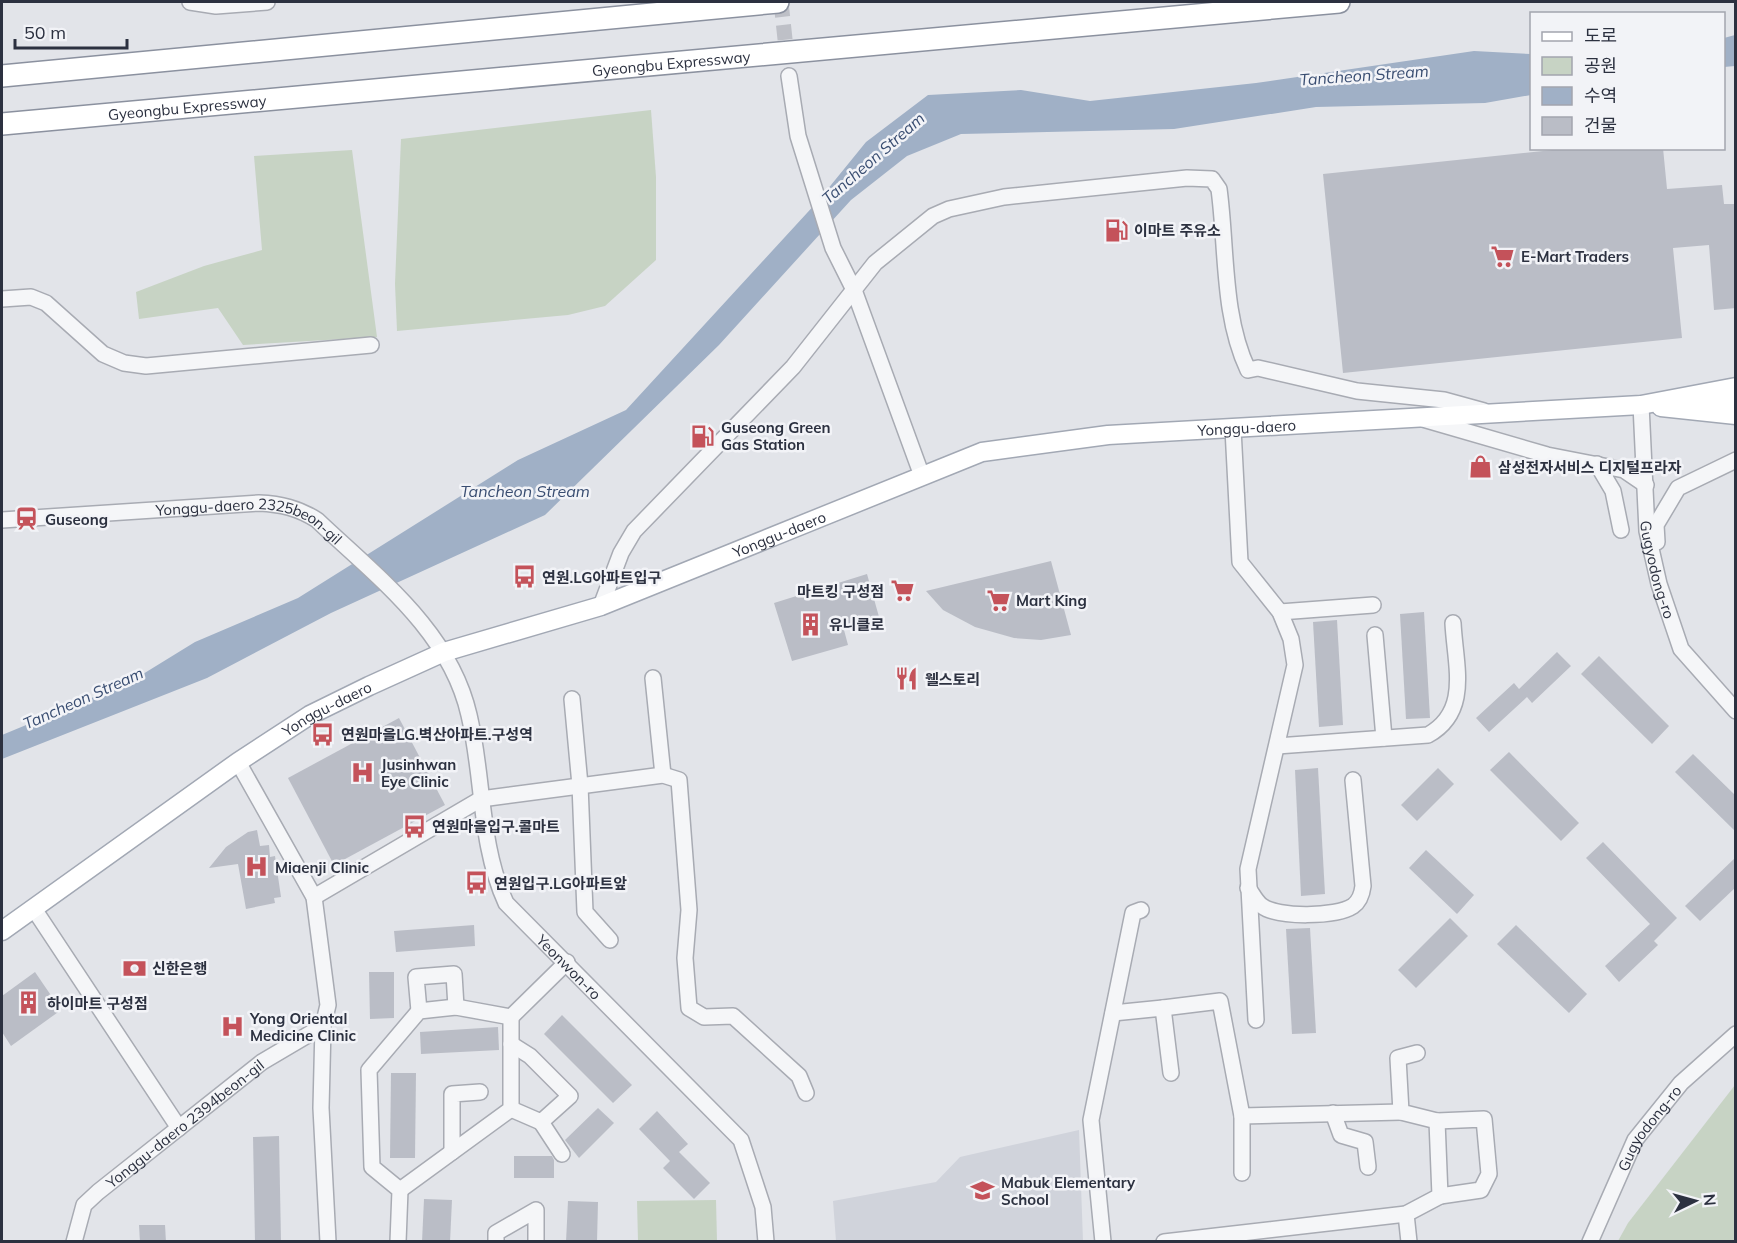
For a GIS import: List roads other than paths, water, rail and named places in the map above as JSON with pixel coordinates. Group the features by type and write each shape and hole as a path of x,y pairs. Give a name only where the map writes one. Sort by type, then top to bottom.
{"highway":[{"path":"2,76 778,2"},
{"name":"Gyeongbu Expressway","path":"2,124 1339,2"}],"main road":[{"name":"Yonggu-daero","path":"2,931 238,762 332,704 444,652 601,606 982,452 1037,442 1108,435 1641,405 1736,387"},
{"path":"1641,405 1736,402"},
{"name":"Yonggu-daero","path":"1641,405 1736,415"}],"street":[{"path":"190,2 216,6 267,2"},
{"path":"789,76 798,136 833,248 854,290 922,476"},
{"path":"601,606 621,553 634,531 793,367 875,263 933,216 949,209 1004,197 1187,178 1212,179 1219,185 1232,314 1238,349 1248,370 1258,368 1390,396 1444,400 1490,413"},
{"path":"2,299 31,297 46,303 103,354 124,363 146,366 371,345"},
{"name":"Gugyodong-ro","path":"1641,405 1647,531 1659,584 1681,649 1736,711"},
{"path":"1417,418 1547,455 1624,470 1646,485"},
{"path":"1233,429 1240,561 1280,612 1291,639 1295,665 1248,869 1256,1020"},
{"path":"1659,584 1656,525 1678,488 1736,460"},
{"path":"1598,465 1613,491 1620,530"},
{"name":"Yonggu-daero 2325beon-gil","path":"2,520 259,503 279,504 299,509 317,520 409,608 444,652"},
{"path":"1280,612 1373,605"},
{"path":"1277,746 1428,735 1442,728 1451,717 1458,701 1453,623"},
{"path":"1375,635 1384,738"},
{"name":"Yeonwon-ro","path":"444,652 469,714 492,865 507,903 741,1140 763,1207 766,1242"},
{"path":"653,678 663,775"},
{"path":"572,699 580,785 585,912 610,940"},
{"path":"238,762 314,897 328,1005 323,1026 321,1108 328,1242"},
{"path":"314,897 481,800 663,775 679,780 689,910 684,958 689,1008 704,1017 733,1016 799,1076 806,1093"},
{"path":"1248,888 1261,906 1282,913 1311,914 1345,910 1355,905 1361,897 1363,886 1353,780"},
{"path":"34,909 179,1128"},
{"path":"1103,1242 1091,1120 1133,913 1141,910"},
{"path":"511,1109 511,1017 567,962"},
{"path":"419,1011 416,976 454,974 456,1007"},
{"path":"1113,1013 1220,1001 1242,1116 1242,1173"},
{"path":"400,1191 372,1167 369,1070 419,1011 456,1007 511,1017"},
{"path":"1163,1008 1171,1073"},
{"name":"Yonggu-daero 2394beon-gil","path":"74,1242 84,1204 262,1062 323,1026"},
{"name":"Gugyodong-ro","path":"1590,1242 1635,1140 1681,1083 1736,1034"},
{"path":"511,1044 530,1056 570,1096 541,1122"},
{"path":"1401,1112 1398,1058 1417,1053"},
{"path":"452,1152 452,1094 480,1092"},
{"path":"400,1191 511,1109"},
{"path":"511,1109 541,1122 562,1154"},
{"path":"1173,1241 1406,1214 1440,1196 1481,1190 1489,1174 1484,1119 1437,1121 1401,1112 1242,1116"},
{"path":"1333,1113 1341,1135 1365,1142 1368,1167"},
{"path":"1437,1121 1440,1196"},
{"path":"398,1242 400,1191"},
{"path":"496,1242 496,1233 536,1210 536,1242"},
{"path":"1406,1214 1409,1242"}],"water":[{"path":"1735,35 1735,66 1725,67 1725,38"},
{"name":"Tancheon Stream","path":"1474,51 1530,54 1530,95 1485,103 1316,107 1174,129 961,134 907,156 851,200 719,345 545,515 331,613 207,678 2,759 2,735 130,682 195,642 298,598 518,460 626,410 818,201 866,142 928,95 1021,90 1090,101 1256,83"}],"tunnel":[{"path":"781,2 789,76"}],"place":[{"name":"이마트 주유소","path":"1116,230"},
{"name":"E-Mart Traders","path":"1503,256"},
{"name":"Guseong Green Gas Station","path":"703,436"},
{"name":"삼성전자서비스 디지털프라자","path":"1480,467"},
{"name":"Guseong","path":"27,519"},
{"name":"연원.LG아파트입구","path":"524,577"},
{"name":"마트킹 구성점","path":"902,591"},
{"name":"Mart King","path":"998,600"},
{"name":"유니클로","path":"811,624"},
{"name":"웰스토리","path":"907,679"},
{"name":"연원마을LG.벽산아파트.구성역","path":"323,734"},
{"name":"Jusinhwan Eye Clinic","path":"363,773"},
{"name":"연원마을입구.콜마트","path":"414,826"},
{"name":"Miaenji Clinic","path":"257,867"},
{"name":"연원입구.LG아파트앞","path":"476,883"},
{"name":"신한은행","path":"134,968"},
{"name":"하이마트 구성점","path":"29,1003"},
{"name":"Yong Oriental Medicine Clinic","path":"232,1027"},
{"name":"Mabuk Elementary School","path":"983,1191"}]}
